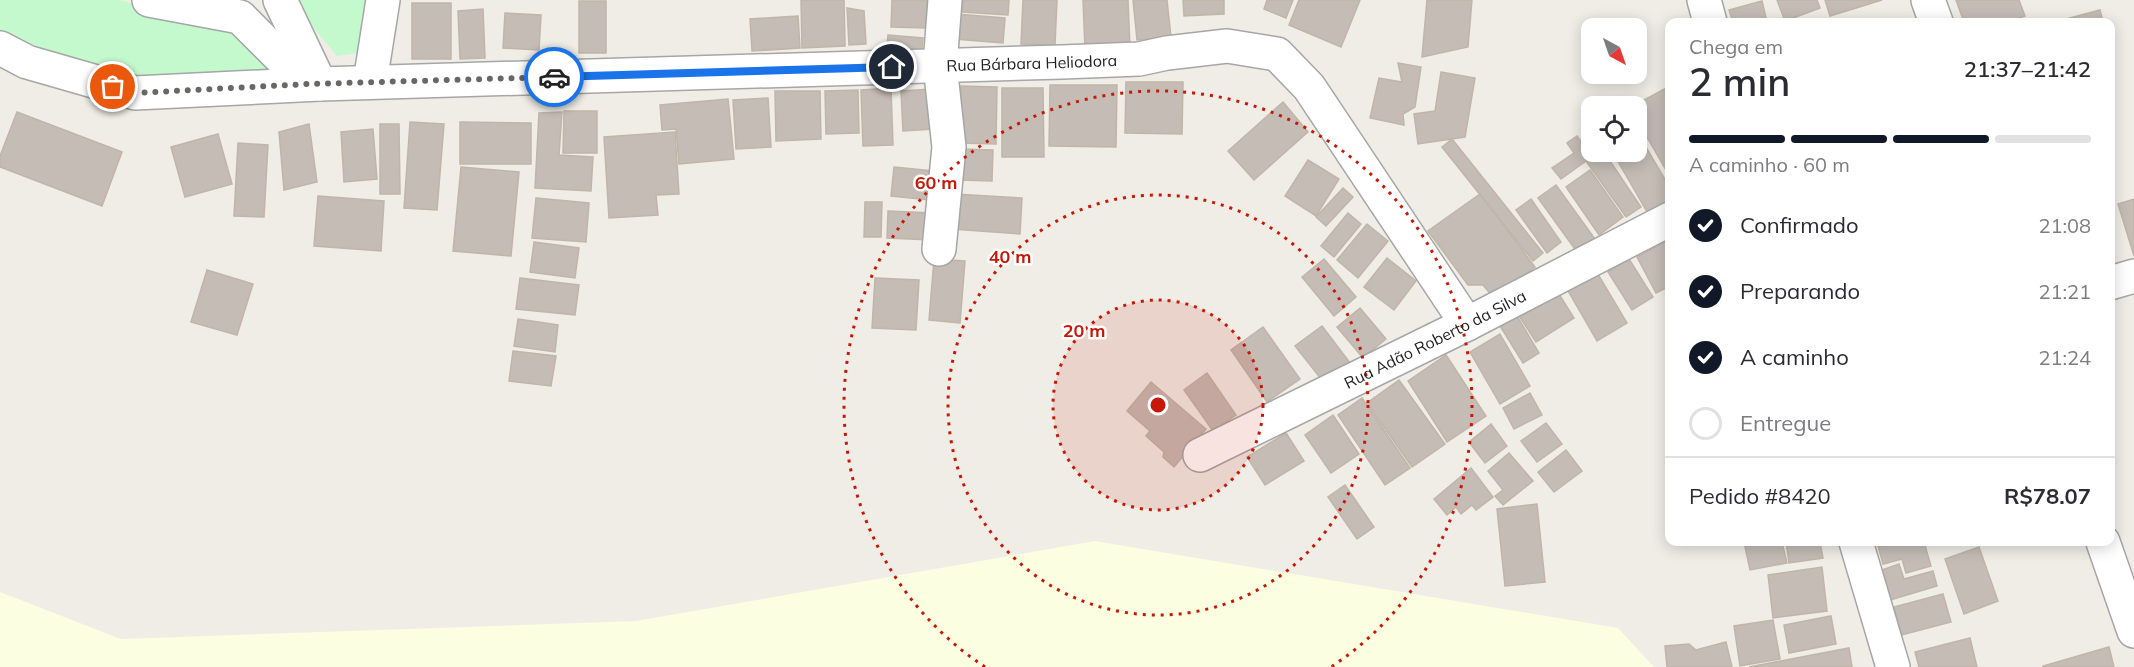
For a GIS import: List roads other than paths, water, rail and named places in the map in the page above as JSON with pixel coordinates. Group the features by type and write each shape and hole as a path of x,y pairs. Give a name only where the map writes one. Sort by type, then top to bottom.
{"street":[{"path":"149,0 252,9 314,84"},
{"path":"280,0 314,84"},
{"path":"370,82 383,0"},
{"path":"939,249 949,147 940,65 945,0"},
{"path":"1704,0 1709,18"},
{"path":"1928,0 1935,18"},
{"name":"Rua Bárbara Heliodora","path":"0,48 27,62 135,93 370,82 1139,59 1167,53 1227,46 1277,54 1309,87 1467,324"},
{"name":"Rua Adão Roberto da Silva","path":"1200,454 1467,324 1665,222"},
{"path":"2115,282 2134,276"},
{"path":"1857,546 1893,667"},
{"path":"2104,546 2134,631"}]}
